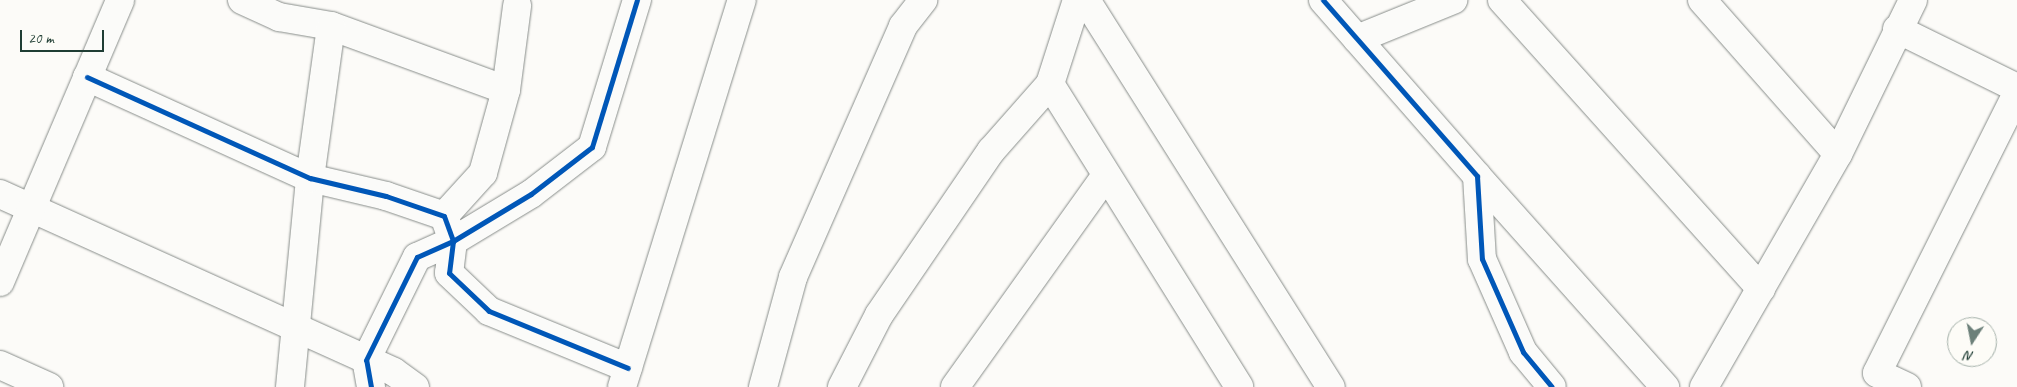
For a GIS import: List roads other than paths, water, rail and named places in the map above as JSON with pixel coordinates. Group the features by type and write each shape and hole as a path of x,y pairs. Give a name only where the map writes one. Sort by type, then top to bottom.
{"street":[{"path":"0,282 120,0"},
{"path":"242,0 279,17 331,26 506,90"},
{"path":"371,387 366,360 416,257 449,229 531,194 592,146 637,0"},
{"path":"517,6 506,90 484,173 449,229 450,272 489,311 625,378 742,0"},
{"path":"763,387 793,277 903,26 923,0"},
{"path":"842,387 879,315 923,249 991,151 1050,84 1077,0"},
{"path":"1086,0 1331,387"},
{"path":"1322,0 1665,387"},
{"path":"1357,39 1453,0"},
{"path":"1502,0 1761,288"},
{"path":"1702,0 1838,154"},
{"path":"1704,387 1838,154 1897,29 1913,0"},
{"path":"290,387 310,178 331,26"},
{"path":"1897,29 2017,88"},
{"path":"87,77 310,178 386,196 449,229"},
{"path":"1050,84 1239,387"},
{"path":"1907,387 1877,373 2017,94"},
{"path":"954,387 1106,174"},
{"path":"1477,176 1482,259 1523,352 1552,387"},
{"path":"0,194 32,206 366,360 415,387"},
{"path":"0,365 49,387"}]}
